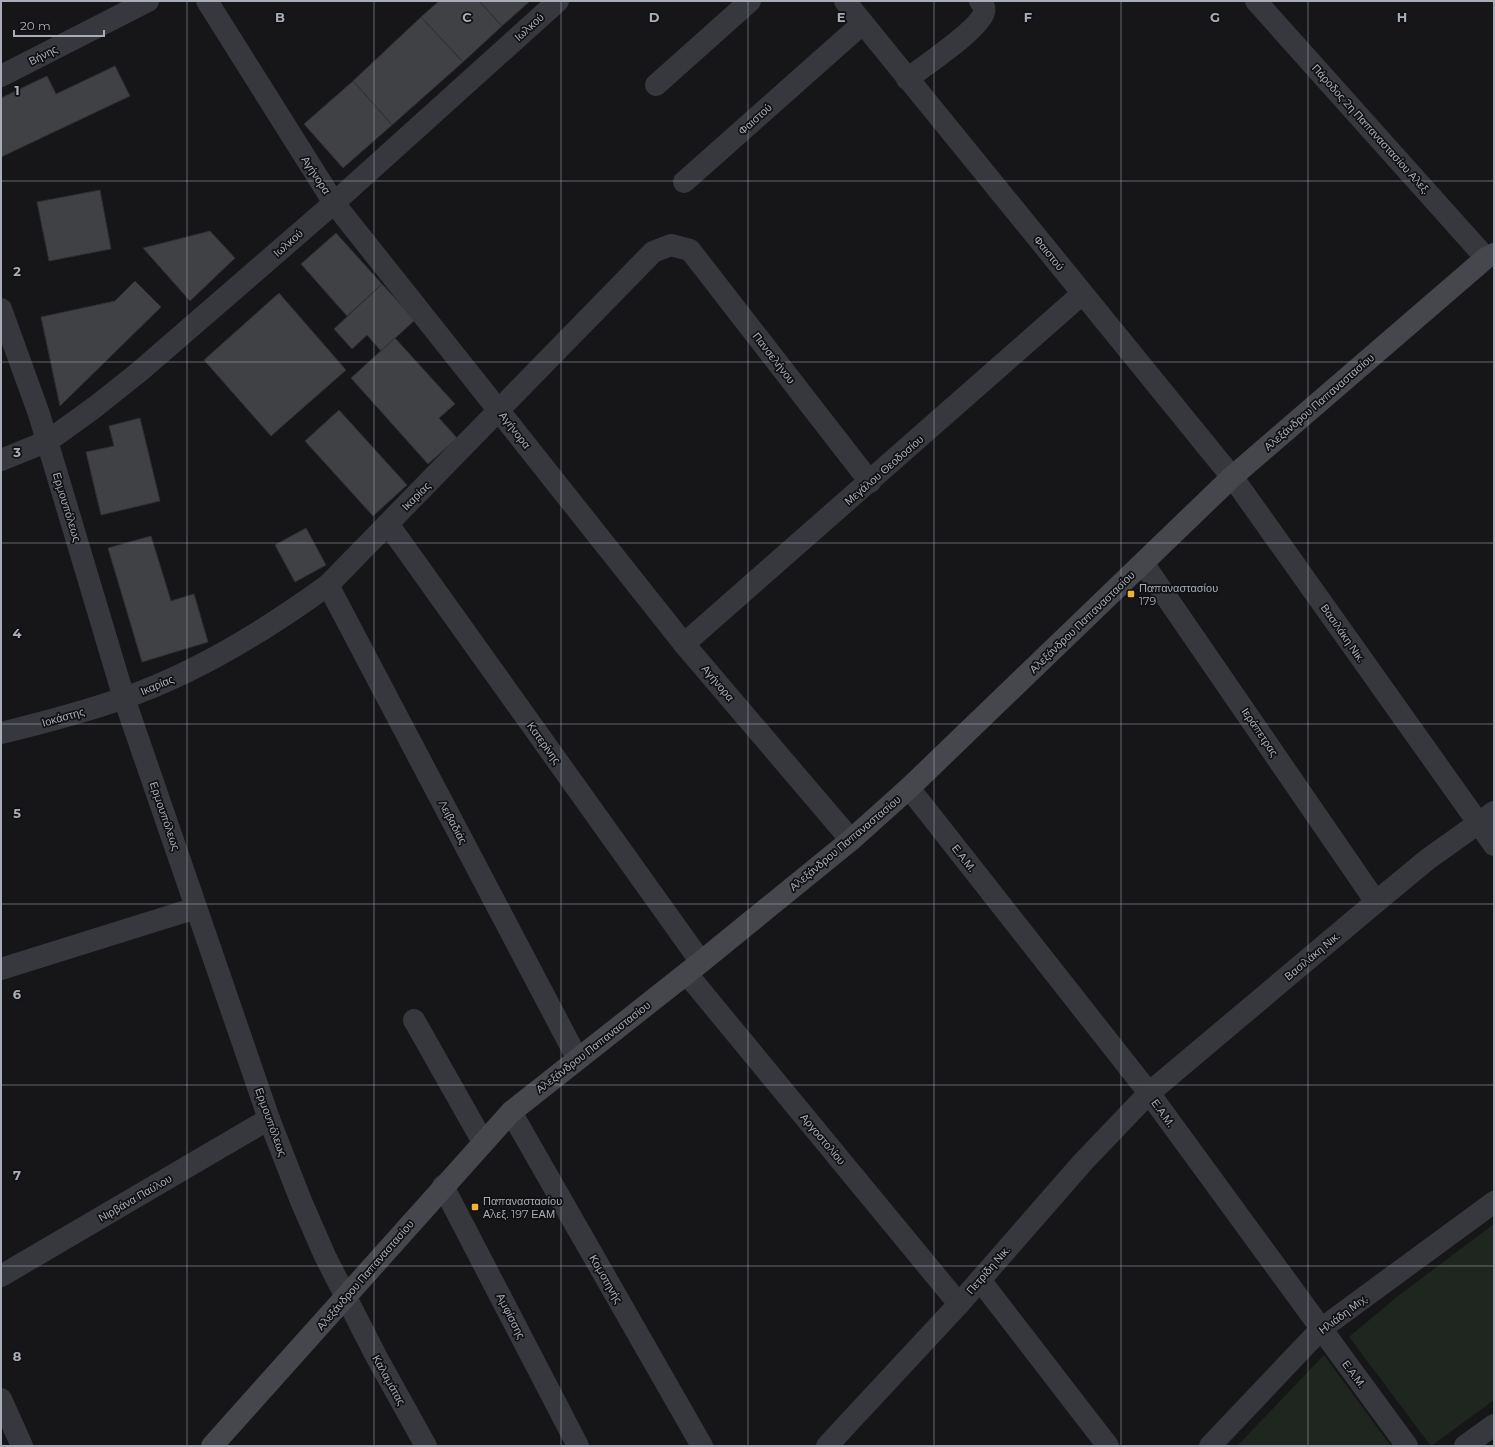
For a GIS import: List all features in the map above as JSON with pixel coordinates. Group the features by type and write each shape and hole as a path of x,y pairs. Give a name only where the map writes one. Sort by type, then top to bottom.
{"main road":[{"name":"Αλεξάνδρου Παπαναστασίου","path":"212,1446 350,1306 443,1186 511,1112 577,1058 694,968 851,840 909,788 1143,563 1234,479 1490,256"}],"street":[{"name":"Βήνης","path":"1,76 148,1"},
{"name":"Αγήνορα","path":"207,1 334,203 684,644 851,840"},
{"name":"Ιωλκού","path":"1,460 48,441 96,407 134,376 334,203 558,1"},
{"path":"656,85 750,1"},
{"name":"Φαιστού","path":"845,1 907,80 1234,479"},
{"path":"907,80 974,28 984,13 984,8 980,1"},
{"name":"Πάροδος 2η Παπαναστασίου Αλεξ.","path":"1256,1 1490,256"},
{"name":"Φαιστού","path":"684,182 862,24"},
{"name":"Ικαρίας","path":"124,698 201,664 290,613 328,585 500,411 653,252 671,245"},
{"name":"Πανσελήνου","path":"671,245 690,250 870,482"},
{"name":"Μεγάλου Θεοδοσίου","path":"684,644 1082,294"},
{"name":"Ερμουπόλεως","path":"1,308 48,441 124,698 269,1119 306,1215 350,1306"},
{"name":"Βασιλάκη Νικ.","path":"1234,479 1486,817 1494,845"},
{"name":"Κατερίνης","path":"388,524 694,968"},
{"name":"Ιεράπετρας","path":"1143,563 1376,902"},
{"name":"Λειβαδιάς","path":"328,585 577,1058"},
{"name":"Ιοκάστης","path":"1,733 124,698"},
{"name":"Ε.Α.Μ.","path":"909,788 1149,1093 1407,1446"},
{"name":"Βασιλάκη Νικ.","path":"1149,1093 1376,902 1486,817"},
{"path":"1,969 196,908"},
{"name":"Αργοστολίου","path":"694,968 959,1304"},
{"path":"414,1020 483,1142"},
{"name":"Πετρίδη Νικ.","path":"827,1446 959,1304 1083,1162 1149,1093"},
{"name":"Κομοτηνής","path":"511,1112 702,1446"},
{"name":"Νιρβάνα Παύλου","path":"1,1276 269,1119"},
{"name":"Αμφίσσης","path":"443,1186 578,1446"},
{"name":"Ηλιάδη Μιχ.","path":"1210,1446 1321,1329 1494,1202"},
{"path":"980,1280 1108,1446"},
{"name":"Καλαμάτας","path":"350,1306 426,1446"},
{"path":"1,1399 22,1446"},
{"path":"1465,1446 1494,1425"}],"shaded area":[{"path":"1494,1224 1494,1400 1431,1446 1349,1337 1398,1296"},
{"path":"1324,1355 1391,1446 1237,1446"}],"building":[{"path":"439,1 479,1 502,26 463,62 421,17"},
{"path":"479,1 530,1 502,26"},
{"path":"421,17 463,62 392,125 353,81"},
{"path":"115,66 130,96 1,157 1,98 47,76 56,94"},
{"path":"353,81 392,125 343,168 304,124"},
{"path":"100,190 111,249 49,261 37,202"},
{"path":"210,231 235,258 190,301 143,248"},
{"path":"336,233 382,284 347,316 301,264"},
{"path":"135,281 161,307 60,406 41,317 115,301"},
{"path":"382,284 415,320 381,351 367,335 352,349 334,329"},
{"path":"279,293 346,370 271,436 204,360"},
{"path":"395,338 455,404 439,418 457,438 428,464 351,378"},
{"path":"339,410 407,485 373,516 305,441"},
{"path":"140,418 160,501 101,515 86,452 114,446 109,426"},
{"path":"306,528 326,565 295,582 275,545"},
{"path":"151,536 171,601 194,594 208,642 142,662 108,548"}],"place":[{"name":"Παπαναστασίου 179","path":"1131,594"},
{"name":"Παπαναστασίου Αλεξ. 197 ΕΑΜ","path":"475,1207"}]}
